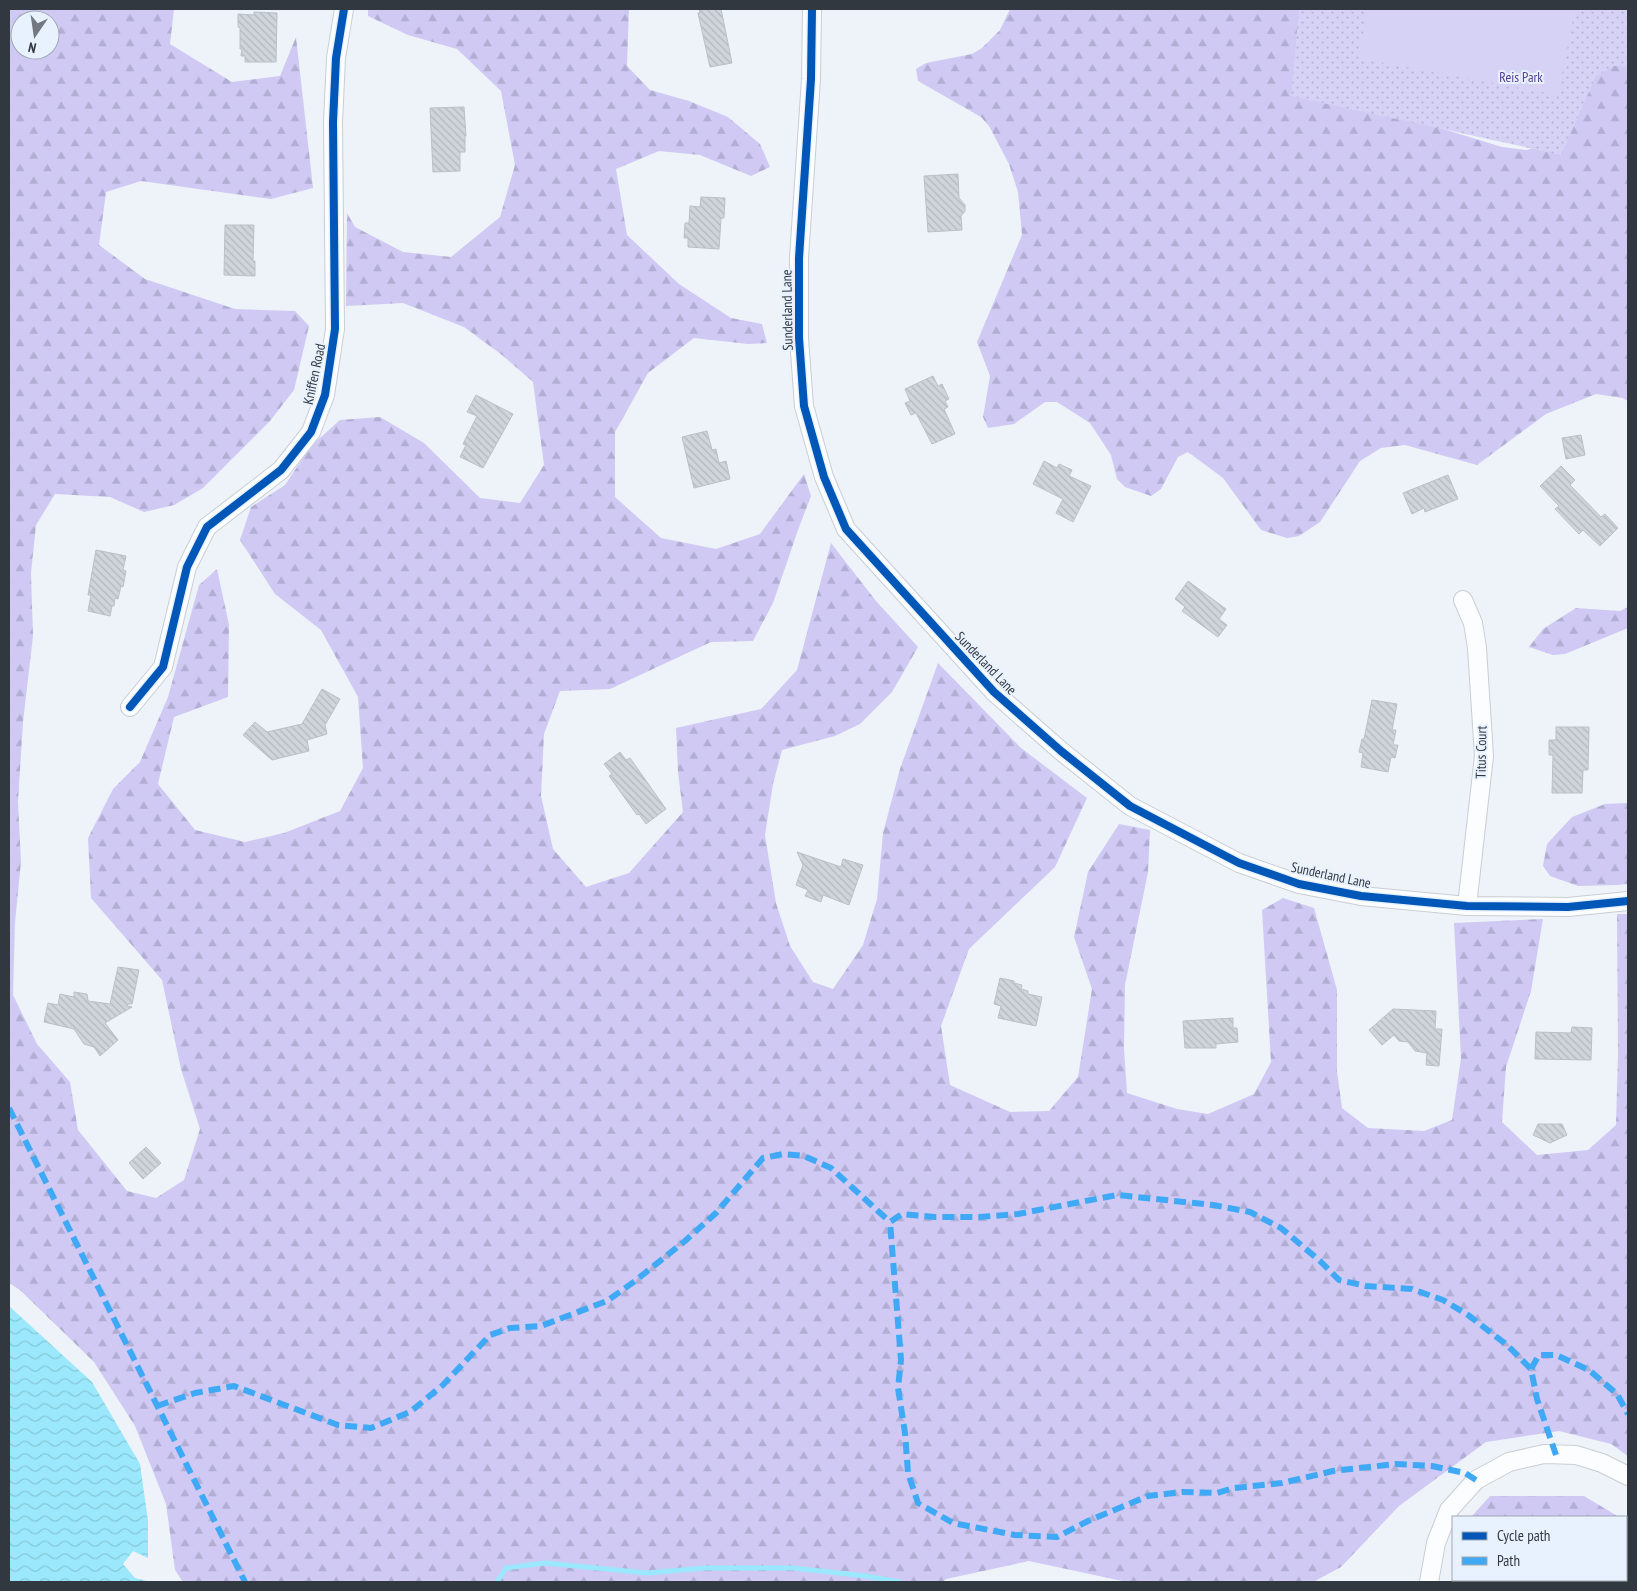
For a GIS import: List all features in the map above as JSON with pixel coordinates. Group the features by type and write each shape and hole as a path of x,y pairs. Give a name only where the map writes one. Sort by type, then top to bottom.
{"street":[{"name":"Kniffen Road","path":"130,707 163,667 188,567 207,527 281,470 311,432 325,395 335,329 333,122 336,58 344,9"},
{"name":"Sunderland Lane","path":"812,9 811,79 799,258 799,338 804,406 824,477 846,529 994,692 1130,806 1239,862 1299,884 1361,896 1467,906 1568,907 1628,901"},
{"name":"Titus Court","path":"1463,600 1473,623 1477,648 1484,756 1467,906"},
{"path":"1429,1582 1436,1544 1449,1510 1476,1480 1509,1462 1544,1454 1576,1456 1602,1463 1628,1476"}],"green space":[{"path":"9,9 174,9 170,44 232,82 280,76 296,37 313,188 271,199 141,181 106,192 99,245 145,279 235,309 295,311 309,326 294,390 270,421 203,488 174,505 144,512 110,497 55,494 36,525 31,573 33,636 23,722 18,802 21,862 15,922 13,995 37,1044 70,1082 78,1130 127,1191 156,1198 184,1180 200,1129 181,1069 162,980 91,898 88,838 113,789 140,762 168,697 199,585 217,569 229,625 228,697 174,717 158,784 195,830 245,842 284,833 340,811 363,768 358,697 321,630 275,594 240,540 251,507 285,485 311,446 340,420 380,417 424,443 480,498 520,503 544,465 533,382 502,355 464,327 403,303 346,306 347,213 355,227 403,252 451,257 500,217 515,165 501,91 457,49 408,35 368,16 368,9 629,9 627,66 650,90 689,101 728,117 760,144 770,167 751,176 700,155 659,151 616,169 627,235 679,284 731,318 762,324 767,343 748,344 694,338 648,373 615,432 615,497 661,538 716,549 760,534 804,474 811,496 773,603 753,641 711,642 610,689 560,691 544,734 541,796 553,849 586,887 629,873 683,812 678,772 676,728 761,709 797,670 831,543 876,601 918,647 892,692 860,724 835,736 782,750 773,784 765,835 776,903 790,946 813,982 833,989 863,945 877,899 883,833 900,769 938,663 1021,748 1087,798 1055,867 969,949 941,1026 950,1085 1010,1112 1049,1111 1078,1077 1092,989 1074,937 1088,872 1119,824 1150,830 1148,872 1125,985 1124,1049 1127,1093 1177,1109 1208,1114 1254,1094 1271,1062 1262,910 1283,898 1314,908 1337,990 1337,1071 1342,1108 1368,1128 1424,1131 1452,1120 1461,1058 1454,923 1543,919 1531,991 1506,1067 1502,1122 1537,1155 1588,1150 1616,1125 1618,1055 1617,914 1628,914 1628,1456 1611,1444 1559,1431 1486,1442 1399,1506 1341,1567 1313,1582 1127,1582 1029,1561 946,1579 942,1582 183,1582 175,1570 166,1504 135,1426 94,1362 20,1290 9,1283"},
{"path":"1010,9 1311,9 1381,110 1502,147 1527,150 1540,145 1597,70 1628,58 1628,401 1622,398 1596,394 1546,414 1477,465 1405,445 1381,448 1360,461 1320,522 1299,536 1287,538 1261,530 1223,478 1188,452 1178,457 1161,489 1151,496 1125,487 1117,479 1111,455 1090,423 1057,402 1045,402 1014,424 988,428 983,417 990,376 977,342 1022,235 1018,192 1009,164 989,126 981,117 918,81 916,69 926,63 972,54 982,48 1000,30"},
{"name":"Reis Park","path":"1299,9 1628,9 1628,66 1614,66 1596,76 1561,155 1291,96"},
{"path":"1368,9 1575,9 1558,95 1358,58"},
{"path":"1628,607 1628,628 1565,654 1553,655 1529,647 1543,629 1576,608 1620,611"},
{"path":"1628,803 1628,884 1578,886 1550,876 1543,866 1547,844 1572,817 1605,804"},
{"path":"1490,1496 1584,1496 1617,1516 1472,1516"},
{"path":"1628,1523 1628,1582 1453,1582 1627,1581"}],"water":[{"path":"9,1306 92,1382 140,1464 148,1521 148,1558 133,1551 123,1564 135,1578 151,1582 9,1582"}],"building":[{"path":"699,9 721,9 732,63 710,67 698,13 700,13"},
{"path":"254,12 277,13 276,62 245,62 245,56 241,56 238,14 254,15"},
{"path":"464,107 465,152 460,152 460,171 433,172 430,108"},
{"path":"958,174 959,198 965,205 965,211 961,216 962,230 928,232 924,176"},
{"path":"701,197 725,198 724,218 721,218 719,249 688,247 688,238 684,238 685,223 689,223 690,206 700,207"},
{"path":"225,225 254,225 253,261 255,261 255,276 224,275"},
{"path":"933,376 938,386 942,384 949,399 945,401 948,407 944,409 955,434 932,444 916,413 911,415 905,403 910,401 905,389"},
{"path":"476,395 513,414 483,468 460,457 466,445 463,444 477,416 467,412"},
{"path":"707,431 712,450 716,449 719,463 726,461 730,479 694,488 682,437"},
{"path":"1581,435 1585,455 1566,459 1562,438"},
{"path":"1044,461 1057,468 1059,464 1072,470 1069,476 1091,486 1073,522 1056,513 1063,499 1033,484"},
{"path":"1561,466 1575,480 1570,485 1601,517 1605,514 1618,528 1600,546 1583,530 1579,534 1555,509 1559,506 1540,486"},
{"path":"1448,475 1458,499 1425,512 1424,508 1412,514 1403,493"},
{"path":"96,550 126,556 123,570 126,571 123,587 121,586 118,599 115,598 110,616 88,611 91,595 88,595"},
{"path":"1188,581 1226,609 1219,619 1227,625 1218,637 1182,611 1185,607 1175,599"},
{"path":"322,689 340,699 325,725 327,734 307,740 309,751 272,760 243,735 255,722 267,732 302,724"},
{"path":"1372,700 1397,704 1392,730 1396,730 1393,745 1398,745 1395,758 1391,757 1388,772 1361,767 1363,753 1359,752 1362,739 1364,739"},
{"path":"1556,727 1589,727 1588,770 1583,770 1582,793 1552,793 1553,755 1549,755 1549,740 1556,740"},
{"path":"620,752 626,760 630,758 666,809 646,824 639,814 637,815 609,776 612,774 604,764"},
{"path":"797,852 841,867 843,859 863,865 849,905 823,895 821,902 805,896 808,890 796,885 803,865"},
{"path":"118,967 139,970 132,1004 127,1006 132,1007 105,1023 118,1040 100,1056 94,1047 84,1044 74,1029 44,1022 48,1003 58,1005 60,994 74,997 74,992 87,994 88,1001 110,1004"},
{"path":"1000,978 1022,985 1021,989 1028,991 1028,994 1042,997 1036,1026 998,1018 1001,1006 994,1004"},
{"path":"1393,1009 1436,1011 1435,1029 1442,1029 1439,1066 1426,1065 1427,1053 1415,1051 1408,1042 1399,1041 1394,1035 1382,1045 1369,1030"},
{"path":"1233,1018 1233,1028 1237,1028 1238,1042 1216,1044 1216,1048 1185,1048 1183,1021"},
{"path":"1572,1027 1592,1028 1591,1060 1535,1059 1536,1032 1571,1033"},
{"path":"1538,1124 1562,1124 1567,1135 1550,1143 1533,1135"},
{"path":"146,1147 161,1163 143,1179 129,1163"}],"waterway":[{"path":"497,1582 506,1568 545,1563 647,1573 705,1568 793,1568 866,1576 900,1582"}],"marked path":[{"path":"9,1108 245,1582"},
{"path":"157,1406 195,1393 234,1386 338,1425 371,1428 410,1412 443,1385 490,1335 510,1328 541,1326 607,1301 685,1241 716,1213 763,1158 783,1154 804,1156 831,1168 890,1222"},
{"path":"1476,1480 1465,1473 1432,1466 1396,1464 1333,1471 1282,1483 1234,1488 1217,1493 1182,1492 1148,1496 1088,1521 1057,1537 1015,1535 953,1523 918,1503 908,1473 905,1433 898,1388 901,1360 890,1222 902,1214 934,1217 979,1217 1018,1214 1117,1195 1213,1205 1250,1212 1281,1228 1339,1280 1366,1286 1412,1289 1443,1300 1468,1315 1507,1345 1531,1369"},
{"path":"1556,1455 1537,1399 1531,1369 1539,1355 1556,1355 1589,1370 1617,1394 1628,1414"}],"cycle path":[{"path":"130,707 163,667 187,567 207,527 281,470 311,432 325,395 335,329 333,122 336,58 344,9"},
{"path":"812,9 811,79 799,258 799,338 804,406 824,477 846,529 994,692 1061,751 1130,806 1239,863 1299,884 1361,896 1467,906 1568,907 1628,901"}]}
